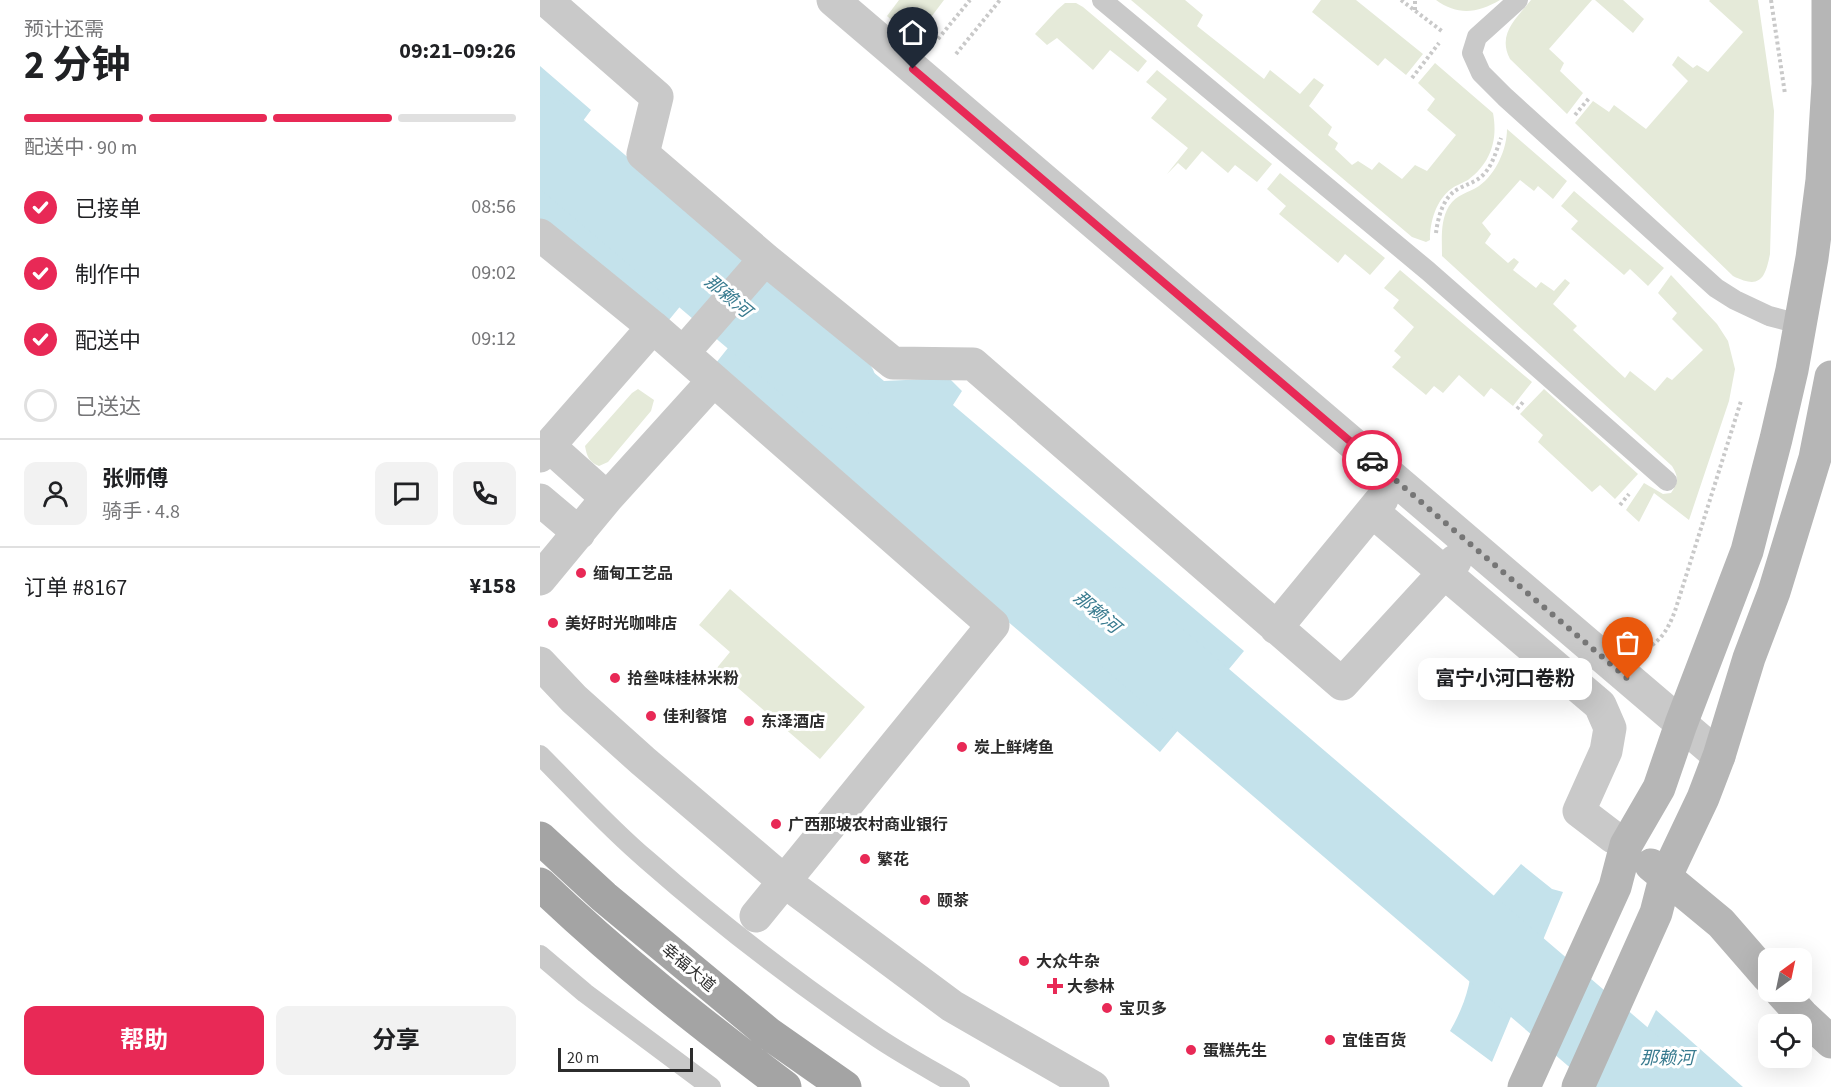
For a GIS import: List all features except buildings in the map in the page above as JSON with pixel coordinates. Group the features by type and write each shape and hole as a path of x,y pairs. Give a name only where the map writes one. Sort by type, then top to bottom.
{"main road":[{"name":"幸福大道","path":"540,838 604,897 768,1033 845,1087"},
{"path":"540,884 583,926 692,1017 785,1087"}],"street":[{"path":"546,0 657,97 643,154 760,265 893,363 973,364 1342,684 1450,567"},
{"path":"832,0 1719,756"},
{"path":"1524,1087 1615,887 1620,841 1659,788 1747,551 1776,439 1812,258 1822,180 1828,84 1828,0"},
{"path":"540,235 685,352 713,381 993,625 756,916"},
{"path":"685,352 760,265"},
{"path":"607,498 545,451 653,327"},
{"path":"1578,1087 1656,913 1665,878 1703,798 1719,756 1749,658 1774,592 1815,458 1831,377"},
{"path":"540,579 607,498 713,381"},
{"path":"540,500 579,533"},
{"path":"1276,628 1378,505 1450,567 1600,705 1610,728 1606,751 1580,811 1720,923 1758,966"},
{"path":"540,663 574,699 643,761 784,881 952,1006 1093,1087"},
{"path":"1790,1002 1831,1042"}],"lane":[{"path":"1102,0 1428,271 1667,481"},
{"path":"1518,0 1477,37 1472,53 1481,73 1716,288 1769,316 1799,324"},
{"path":"540,755 600,818 647,861 708,911 812,993 881,1040 960,1087"},
{"path":"540,955 585,993 711,1087"}],"path":[{"path":"922,77 970,0"},
{"path":"922,77 1000,0"},
{"path":"1401,0 1446,34 1412,78"},
{"path":"1415,0 1415,10"},
{"path":"1428,271 1436,246 1437,223 1448,198 1456,190 1481,177 1494,160 1503,133 1505,97"}],"green space":[{"path":"899,0 944,0 916,37 909,36 887,16"},
{"path":"1131,0 1185,0 1203,15 1197,26 1264,79 1270,70 1300,94 1314,78 1324,85 1309,106 1332,127 1328,135 1338,143 1335,149 1352,165 1358,161 1372,170 1379,162 1402,179 1415,165 1427,171 1456,135 1427,110 1435,99 1418,83 1435,63 1493,113 1494,132 1491,150 1476,173 1455,186 1441,199 1431,226 1430,240 1426,242 1412,237"},
{"path":"1321,0 1356,0 1423,54 1406,75 1385,58 1378,66 1312,12"},
{"path":"1436,0 1500,0 1484,8 1468,11 1452,9"},
{"path":"1531,0 1592,0 1549,49 1564,63 1560,71 1583,93 1567,114 1510,59 1507,50 1507,34 1510,27"},
{"path":"1595,0 1623,0 1644,19 1633,33"},
{"path":"1710,0 1758,0 1774,111 1770,254 1763,276 1755,282 1733,276 1575,123 1593,101 1609,112 1614,105 1646,129 1688,81 1672,65 1678,56 1693,68 1697,65 1708,72 1743,32"},
{"path":"1065,3 1076,3 1083,7 1147,61 1138,72 1110,50 1093,70 1057,38 1047,45 1035,34"},
{"path":"1157,70 1272,164 1257,182 1235,165 1228,173 1202,151 1186,170 1178,163 1167,174 1188,148 1151,118 1167,99 1146,82"},
{"path":"1507,129 1567,181 1553,199 1538,186 1534,191 1520,180 1482,223 1491,234 1485,243 1508,263 1514,258 1519,262 1513,270 1536,288 1541,282 1554,291 1565,279 1570,283 1553,304 1577,326 1573,330 1625,378 1630,371 1655,391 1667,377 1672,380 1703,350 1672,319 1677,313 1658,293 1671,275 1717,324 1728,341 1735,369 1729,401 1689,520 1654,493 1639,522 1626,510 1644,483 1663,494 1671,493 1677,480 1672,466 1442,256 1443,224 1449,206 1459,196 1479,186 1491,175 1503,153"},
{"path":"1280,173 1385,258 1370,275 1345,254 1338,263 1279,214 1286,206 1267,189"},
{"path":"1574,191 1664,268 1648,286 1630,269 1624,275 1571,229 1578,221 1561,206"},
{"path":"1400,270 1532,382 1513,406 1491,388 1484,397 1459,375 1443,393 1434,386 1426,395 1392,367 1401,357 1394,351 1414,327 1393,308 1399,300 1384,288"},
{"path":"638,389 654,400 651,411 608,462 599,466 593,463 589,459 585,446"},
{"path":"1544,389 1638,474 1615,499 1600,485 1592,492 1538,442 1543,435 1520,414"},
{"path":"730,589 865,707 820,759 716,669 730,652 699,625"}],"water":[{"path":"540,66 591,110 580,125 725,252 664,326 540,226"},
{"path":"774,290 884,381 949,378 962,391 953,405 1244,651 1160,752 712,368"},
{"path":"1521,864 1552,889 1563,892 1492,1062 1450,1031 1463,1005 1470,978 1473,951 1470,923"},
{"name":"那赖河","path":"1656,1010 1743,1087 1618,1087"}],"waterway":[{"name":"那赖河","path":"540,136 837,388"},
{"name":"那赖河","path":"1119,628 1655,1087"}],"way so far":[{"path":"1372,460 1628,679"}],"place":[{"name":"缅甸工艺品","path":"581,573"},
{"name":"美好时光咖啡店","path":"553,623"},
{"name":"拾叄味桂林米粉","path":"615,678"},
{"name":"富宁小河口卷粉","path":"1628,679"},
{"name":"佳利餐馆","path":"651,716"},
{"name":"东泽酒店","path":"749,721"},
{"name":"炭上鲜烤鱼","path":"962,747"},
{"name":"广西那坡农村商业银行","path":"776,824"},
{"name":"繁花","path":"865,859"},
{"name":"颐茶","path":"925,900"},
{"name":"大众牛杂","path":"1024,961"},
{"name":"大参林","path":"1055,986"},
{"name":"宝贝多","path":"1107,1008"},
{"name":"宜佳百货","path":"1330,1040"},
{"name":"蛋糕先生","path":"1191,1050"}],"route":[{"path":"913,69 1372,460"}]}
